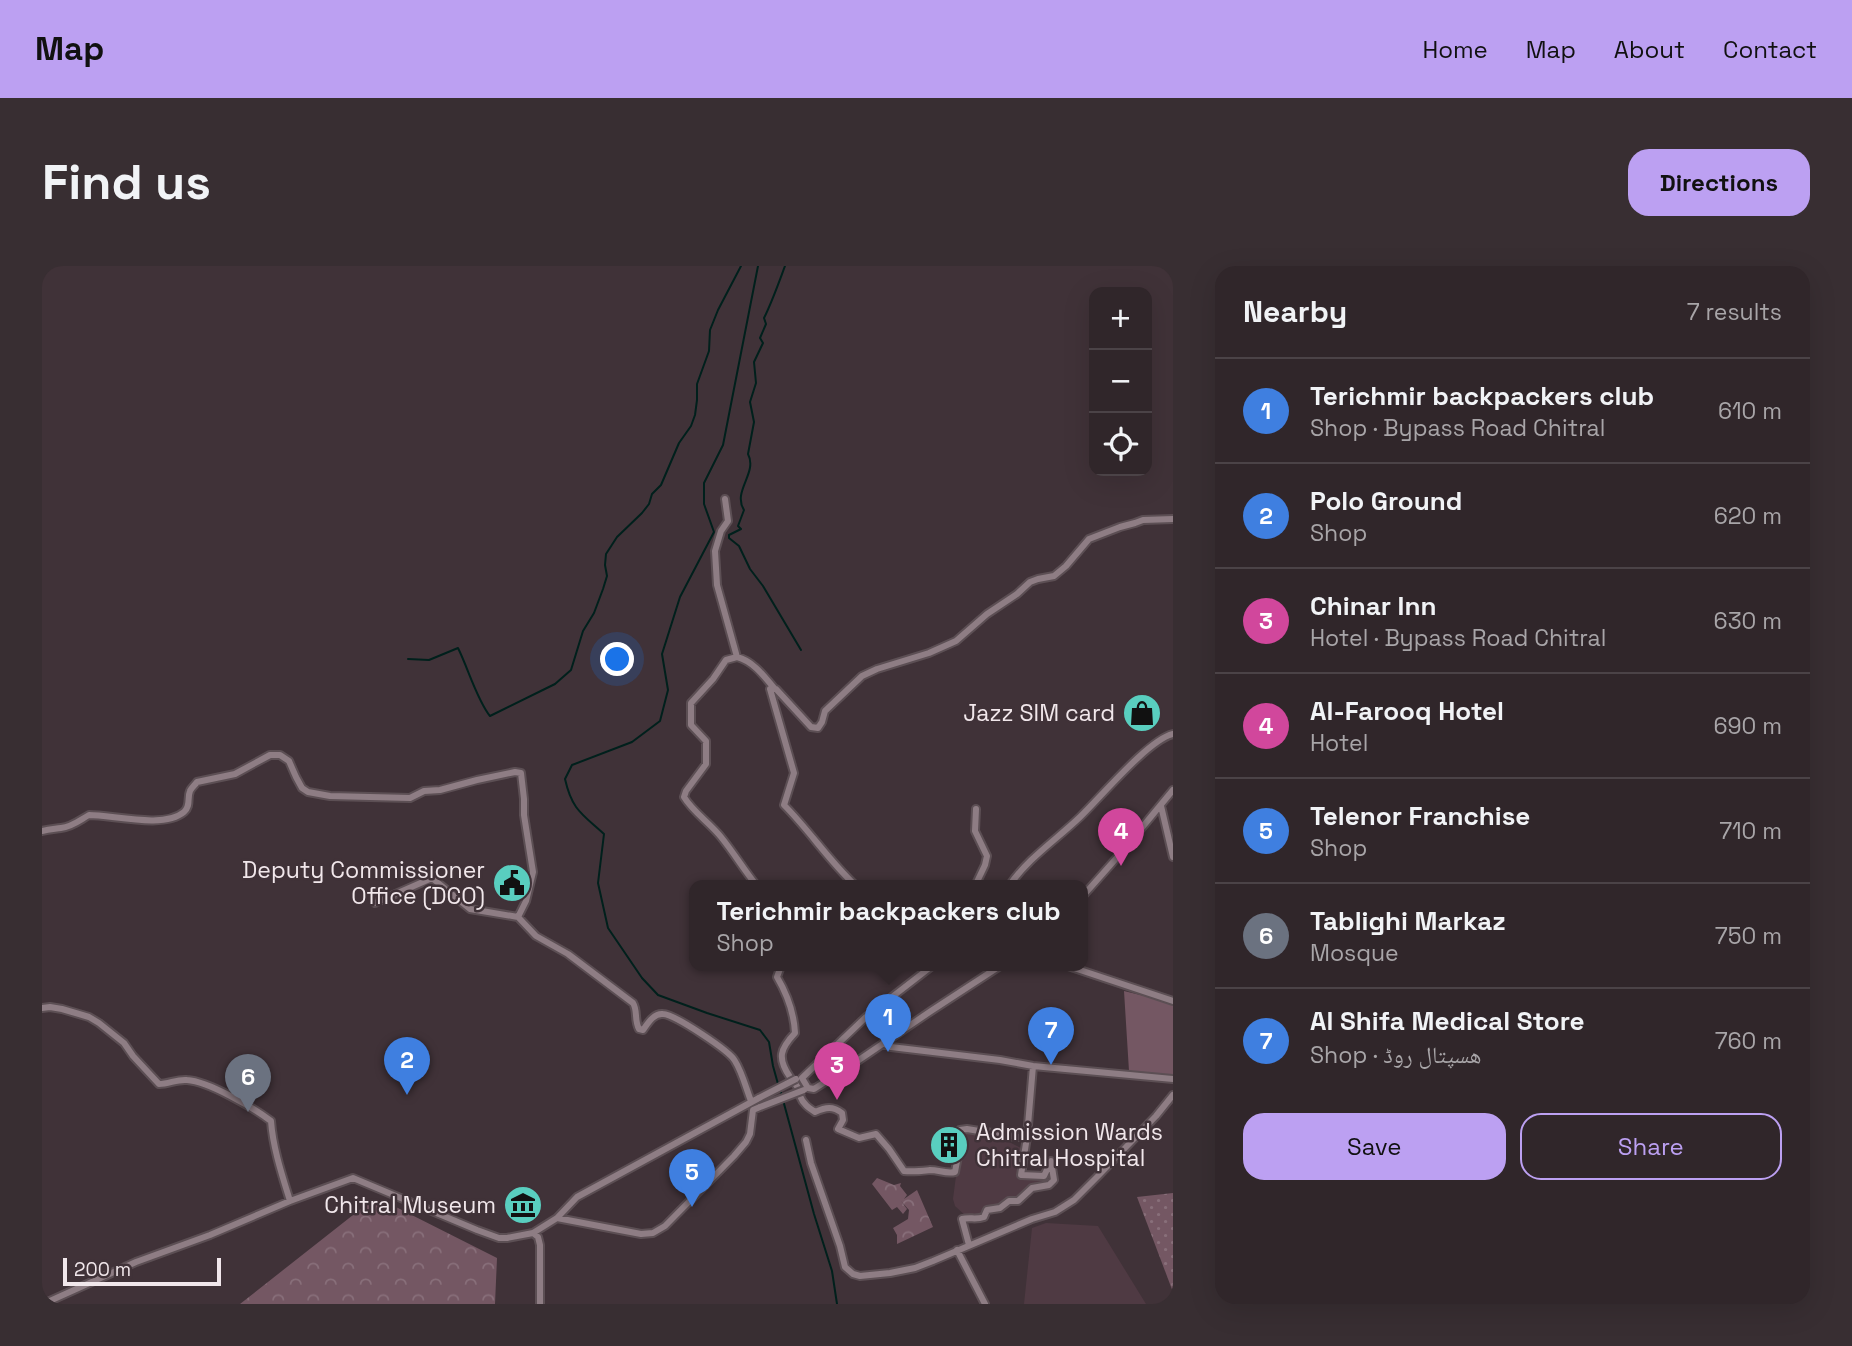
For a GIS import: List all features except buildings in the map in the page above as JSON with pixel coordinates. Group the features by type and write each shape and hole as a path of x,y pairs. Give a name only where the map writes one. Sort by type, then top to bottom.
{"street":[{"path":"724,499 728,521 721,531 715,551 717,585 737,657"},
{"path":"752,880 735,854 684,797 706,764 706,741 691,725 691,703 726,660 743,658 753,665 811,727 818,728 825,712 862,676 956,641 1030,582 1054,576 1089,539 1143,520 1173,519"},
{"path":"774,688 770,689 794,773 784,805 850,880"},
{"path":"1014,880 1024,866 1078,819 1150,747 1165,736 1173,734"},
{"path":"42,831 75,824 89,815 140,821 170,818 184,812 189,805 190,791 197,782 235,774 270,755 280,755 289,761 302,788 308,792 330,796 410,798 424,791 521,773 533,872 526,901 518,918"},
{"path":"1088,890 1173,790"},
{"path":"1161,806 1173,857"},
{"path":"976,809 975,831 987,856 978,880"},
{"path":"375,903 432,878 470,909 518,918 536,936 568,954 633,1003 639,1029 643,1030 657,1015 665,1014 697,1031 735,1058 751,1101"},
{"path":"779,971 777,977 786,992 795,1033 784,1043 784,1068 810,1109 816,1112 830,1107 842,1113 843,1120 838,1129 859,1138 876,1135 904,1171 930,1170 951,1174 955,1172 960,1130 1027,1137"},
{"path":"43,1304 136,1262 210,1235 290,1200 353,1178 499,1238 533,1233 557,1219 577,1197 751,1101 799,1078 866,1017 926,971"},
{"path":"557,1219 641,1234 660,1230 748,1139 753,1110 806,1089 814,1089 992,971"},
{"path":"1083,971 1173,1001"},
{"path":"42,1008 62,1009 99,1023 124,1043 132,1056 159,1084 183,1079 204,1083 262,1114 271,1121 290,1200"},
{"path":"883,1043 891,1047 1033,1066 1173,1079"},
{"path":"969,1245 962,1220 978,1220 984,1217 987,1210 1000,1208 1009,1201 1018,1201 1032,1188 1049,1185 1054,1180 1051,1161 1044,1176 1021,1175 1033,1066"},
{"path":"799,1078 806,1089"},
{"path":"806,1140 845,1267 853,1274 866,1276 902,1271 924,1264 1055,1212 1074,1200 1173,1095"},
{"path":"533,1233 538,1237 540,1245 540,1304"},
{"path":"957,1250 985,1304"}],"shaded area":[{"path":"962,1130 993,1134 1023,1149 1020,1176 1045,1178 1051,1168 1050,1183 1038,1184 1024,1191 1016,1200 1002,1206 987,1208 981,1218 967,1217 955,1206 953,1199"},
{"path":"1046,1223 1098,1226 1146,1304 1024,1304 1032,1228"}],"green space":[{"path":"1124,991 1173,1003 1173,1076 1129,1071"},
{"path":"877,1178 894,1185 901,1183 900,1186 907,1195 904,1199 917,1190 933,1227 897,1244 897,1235 893,1228 908,1219 909,1210 901,1201 907,1209 903,1214 897,1207 892,1210 872,1184"},
{"path":"1173,1193 1173,1292 1137,1197"},
{"path":"388,1203 497,1258 495,1304 240,1304 367,1204"}],"waterway":[{"path":"408,659 429,660 458,648 490,716 555,684 571,670 583,631 594,613 607,576 606,554 617,537 649,504 652,494 661,485 679,443 691,426 695,415 697,384 709,351 710,330 741,266"},
{"path":"758,266 723,445 704,483 704,504 714,532 680,597 662,654 668,690 660,721 632,742 572,765 565,779 575,805 604,834 598,883 608,928 642,978 658,995 760,1030 769,1042 778,1084"},
{"path":"785,266 764,318 766,324 760,338 763,343 754,362 756,383 750,402 754,422 748,454 750,468 741,496 744,510 738,526 741,529 729,535 729,538 739,546 750,569 801,650"},
{"path":"780,1089 832,1271 837,1304"}],"place":[{"name":"Jazz SIM card","path":"1142,713"},
{"name":"Al-Farooq Hotel","path":"1121,866"},
{"name":"Deputy Commissioner Office (DCO)","path":"512,883"},
{"name":"Terichmir backpackers club","path":"888,1052"},
{"name":"Al Shifa Medical Store","path":"1051,1065"},
{"name":"Polo Ground","path":"407,1095"},
{"name":"Chinar Inn","path":"837,1100"},
{"name":"Tablighi Markaz","path":"248,1112"},
{"name":"Admission Wards Chitral Hospital","path":"949,1145"},
{"name":"Chitral Museum","path":"523,1205"},
{"name":"Telenor Franchise","path":"692,1207"}]}
